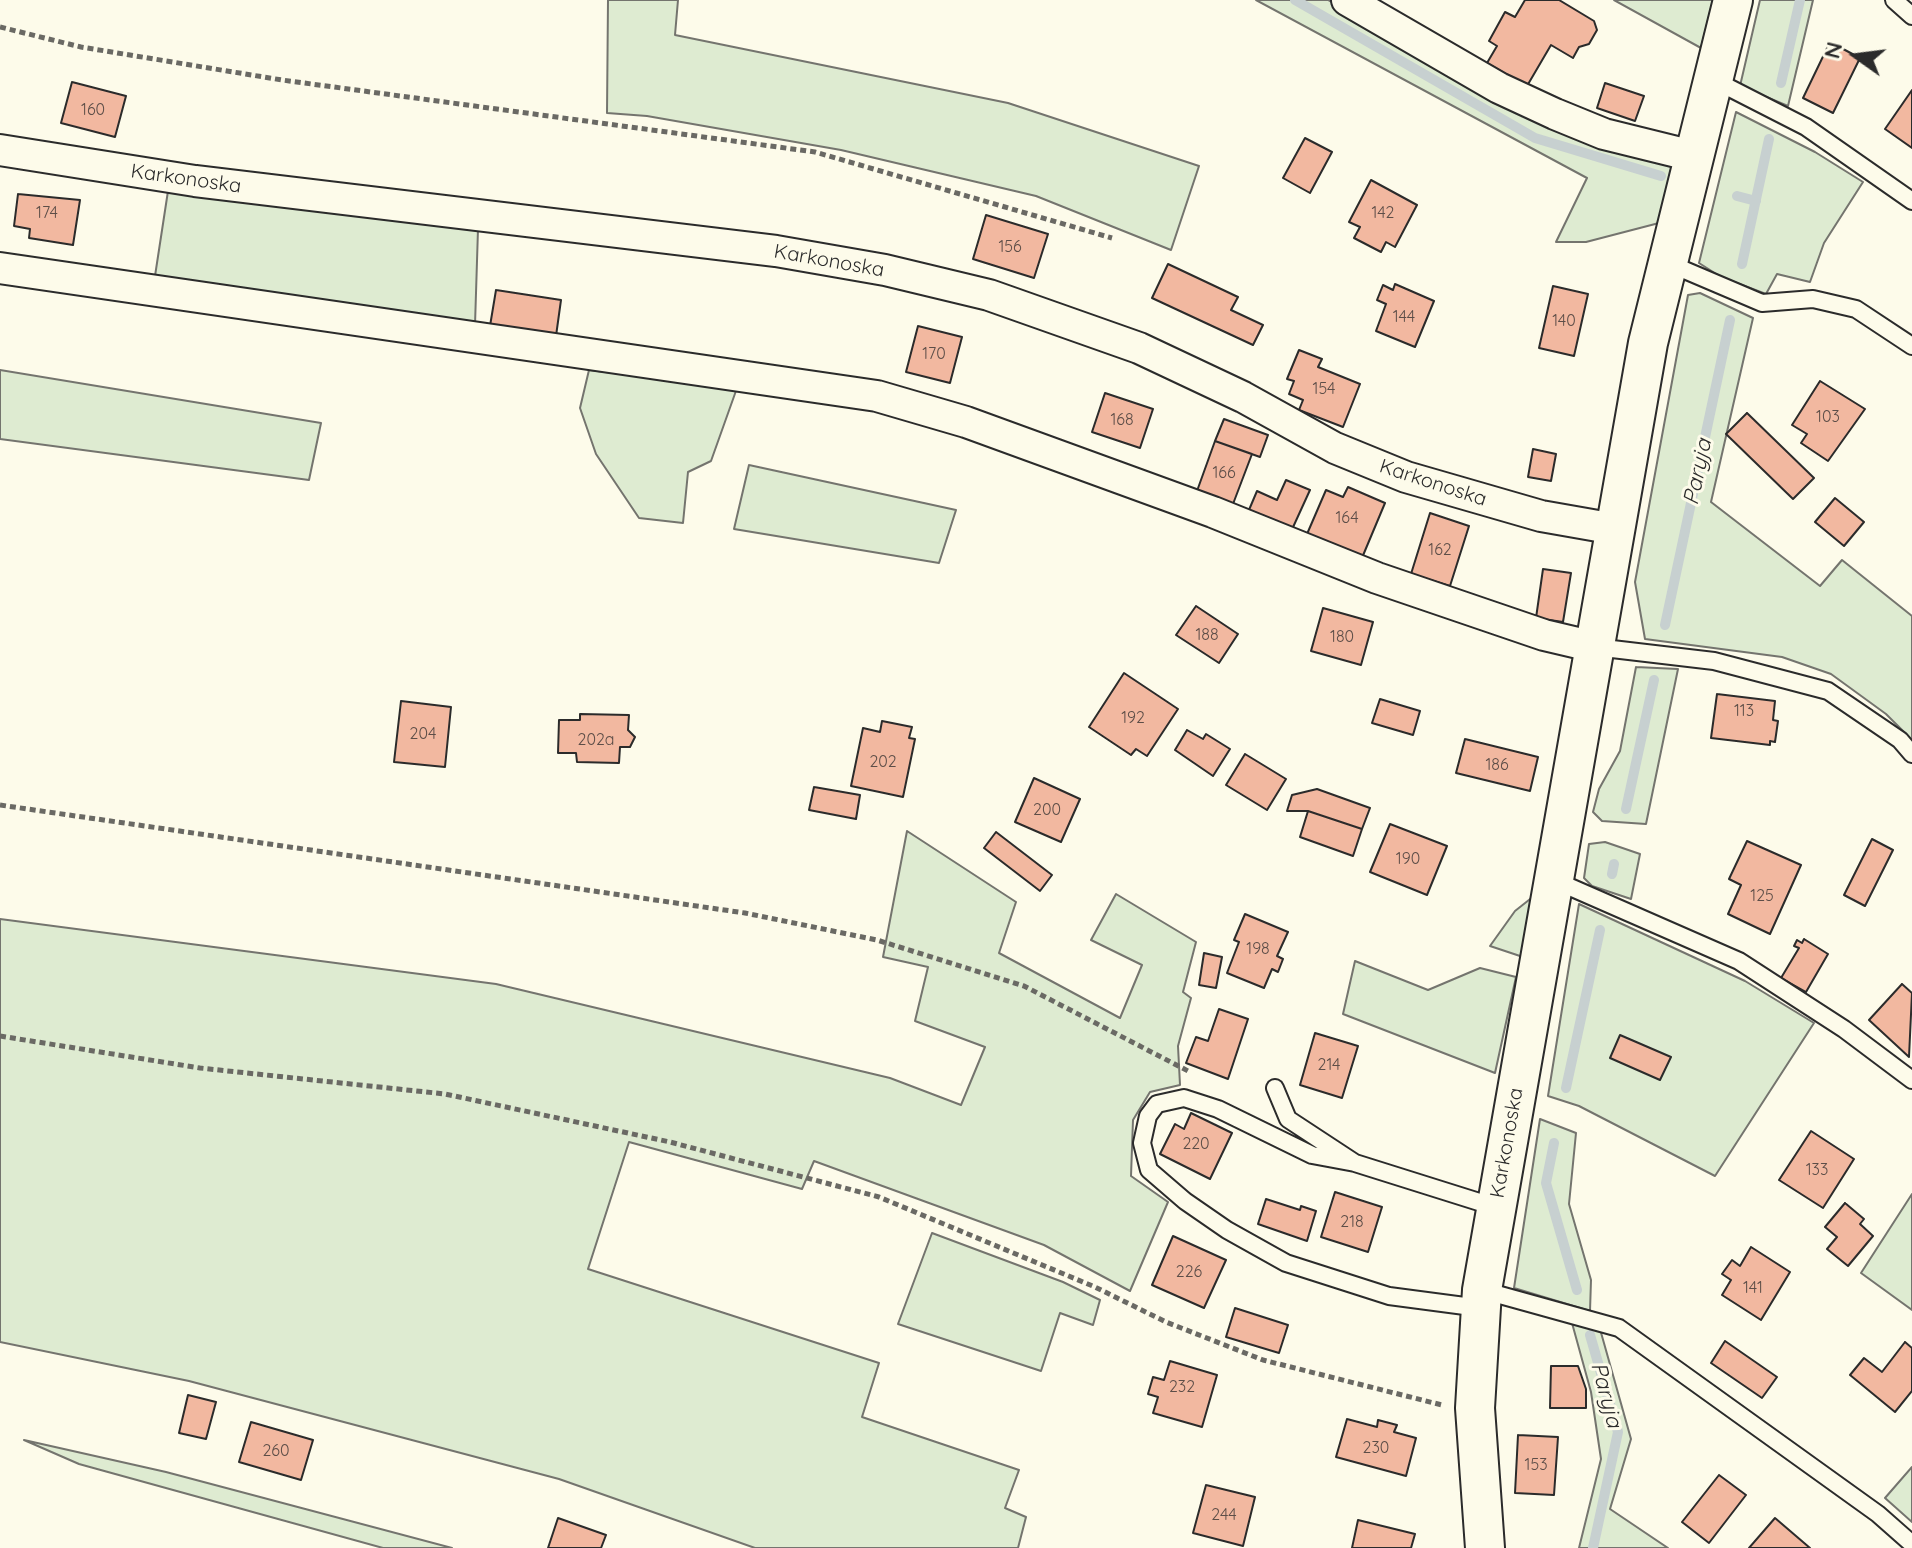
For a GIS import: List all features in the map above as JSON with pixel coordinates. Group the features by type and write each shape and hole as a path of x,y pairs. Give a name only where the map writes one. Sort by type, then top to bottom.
{"street":[{"path":"1347,0 1499,88 1555,114 1604,134 1693,156"},
{"name":"Karkonoska","path":"1485,1548 1475,1408 1481,1299 1495,1207 1648,343 1733,0"},
{"name":"Karkonoska","path":"0,150 195,181 776,251 885,270 989,295 1139,348 1243,397 1335,448 1406,477 1541,516 1615,529"},
{"path":"0,268 877,396 995,433 1213,512 1377,578 1544,635 1595,647"}],"lane":[{"path":"1894,0 1912,16"},
{"path":"1713,80 1806,127 1912,201"},
{"path":"1668,263 1762,303 1813,299 1856,309 1912,346"},
{"path":"1595,647 1714,661 1816,687 1900,740 1912,754"},
{"path":"1554,880 1739,961 1844,1029 1912,1080"},
{"path":"1275,1088 1288,1119 1355,1163"},
{"path":"1495,1207 1355,1163 1312,1155 1218,1109 1184,1098 1157,1104 1148,1116 1142,1143 1149,1170 1161,1181 1227,1230 1286,1263 1389,1296 1481,1299 1619,1328 1878,1514 1912,1544"}],"path":[{"path":"0,27 81,47 282,80 596,119 815,152 1112,238"},
{"path":"0,805 730,911 877,940 1024,986 1203,1078"},
{"path":"0,1036 200,1068 445,1094 670,1142 879,1197 1095,1287 1166,1322 1263,1360 1446,1406 1475,1408"}],"green space":[{"path":"608,0 678,0 675,35 1008,103 1199,166 1171,250 1036,196 841,150 647,116 607,113"},
{"path":"1256,0 1328,0 1454,73 1674,166 1659,223 1586,242 1556,242 1587,178"},
{"path":"1614,0 1713,0 1701,48"},
{"path":"1760,0 1813,0 1788,106 1740,86"},
{"path":"1736,112 1815,152 1863,182 1824,243 1810,282 1777,274 1766,294 1721,277 1699,263"},
{"path":"168,191 478,229 475,325 155,276"},
{"path":"1700,293 1753,318 1711,502 1820,586 1842,560 1912,616 1912,740 1886,714 1831,674 1782,657 1645,639 1635,582 1688,295"},
{"path":"0,370 321,423 309,480 0,439"},
{"path":"589,370 737,388 711,461 688,472 683,523 639,518 596,454 580,408"},
{"path":"749,465 956,510 939,563 734,529"},
{"path":"1636,667 1678,669 1646,824 1602,821 1593,812 1599,789 1620,751"},
{"path":"907,831 1016,902 999,953 1120,1018 1142,965 1091,940 1116,894 1196,942 1183,992 1191,998 1178,1046 1180,1085 1150,1092 1133,1120 1131,1176 1168,1202 1130,1291 1044,1245 814,1161 802,1189 629,1142 588,1269 879,1363 862,1417 1019,1470 1005,1508 1026,1517 1018,1548 755,1548 559,1479 189,1381 0,1342 0,919 496,984 890,1078 961,1105 985,1047 915,1021 928,967 883,957"},
{"path":"1605,842 1640,854 1631,899 1592,886 1584,878 1589,844"},
{"path":"1539,892 1523,957 1490,946 1515,911"},
{"path":"1579,904 1745,981 1814,1023 1715,1176 1579,1106 1548,1096"},
{"path":"1355,961 1428,990 1480,968 1516,977 1495,1073 1343,1014"},
{"path":"1540,1119 1576,1133 1569,1204 1591,1280 1590,1311 1514,1288"},
{"path":"1912,1194 1912,1310 1861,1273"},
{"path":"932,1233 1063,1282 1100,1300 1093,1325 1060,1313 1041,1371 898,1324"},
{"path":"1572,1323 1600,1329 1631,1439 1610,1509 1668,1548 1579,1548 1601,1459 1591,1392"},
{"path":"24,1440 166,1472 452,1548 383,1548 79,1464"},
{"path":"1912,1467 1912,1522 1885,1498"}],"building":[{"path":"1525,0 1559,0 1594,21 1597,30 1589,44 1579,47 1573,58 1551,45 1527,86 1487,63 1497,46 1489,41 1505,12 1515,17"},
{"path":"1830,42 1860,58 1833,113 1803,98"},
{"path":"72,82 126,96 115,137 61,123"},
{"path":"1605,83 1644,96 1635,121 1597,108"},
{"path":"1912,90 1912,148 1885,129"},
{"path":"1305,138 1332,152 1310,193 1283,178"},
{"path":"1371,180 1417,205 1395,247 1386,242 1381,252 1354,238 1360,227 1349,222"},
{"path":"18,194 80,200 73,245 29,238 30,229 14,226"},
{"path":"986,215 1048,234 1034,278 973,259"},
{"path":"1168,264 1238,297 1231,310 1263,325 1253,345 1152,298"},
{"path":"1395,284 1434,301 1415,347 1376,331 1386,304 1377,300 1383,285 1393,290"},
{"path":"1553,286 1588,294 1574,356 1539,348"},
{"path":"496,290 561,300 556,336 490,326"},
{"path":"918,326 962,337 950,383 906,372"},
{"path":"1299,350 1322,359 1318,367 1360,384 1343,427 1299,410 1303,400 1289,394 1294,381 1287,379"},
{"path":"1820,381 1865,409 1828,461 1801,443 1807,434 1792,425"},
{"path":"1105,393 1153,409 1140,448 1092,432"},
{"path":"1747,413 1814,478 1793,499 1726,434"},
{"path":"1224,419 1268,435 1260,457 1215,441"},
{"path":"1215,441 1252,454 1233,504 1197,491"},
{"path":"1533,449 1556,454 1551,481 1528,477"},
{"path":"1286,480 1310,490 1289,536 1246,517 1257,491 1277,500"},
{"path":"1348,487 1385,503 1359,565 1304,541 1326,490 1343,497"},
{"path":"1835,498 1864,522 1844,546 1815,522"},
{"path":"1430,513 1469,526 1450,586 1411,574"},
{"path":"1543,569 1571,573 1563,622 1536,618"},
{"path":"1196,606 1238,634 1219,663 1176,635"},
{"path":"1323,608 1373,622 1361,665 1311,651"},
{"path":"1124,673 1178,709 1147,756 1136,749 1131,755 1089,727"},
{"path":"1717,694 1775,701 1773,720 1778,721 1775,742 1770,741 1770,745 1711,738"},
{"path":"1380,699 1420,711 1413,735 1372,723"},
{"path":"401,701 451,707 445,767 394,762"},
{"path":"580,714 629,715 628,730 635,737 630,747 620,747 619,763 577,762 576,753 558,753 559,720 580,720"},
{"path":"882,721 912,727 909,738 915,739 903,797 851,786 863,728 880,732"},
{"path":"1187,730 1203,739 1206,734 1230,749 1213,776 1175,750"},
{"path":"1465,739 1538,757 1530,791 1456,773"},
{"path":"1245,754 1286,779 1267,810 1226,785"},
{"path":"1034,778 1080,799 1061,842 1015,822"},
{"path":"814,787 860,795 856,819 809,810"},
{"path":"1317,789 1370,808 1362,829 1308,811 1287,811 1292,795"},
{"path":"1308,811 1362,829 1353,856 1300,837"},
{"path":"1390,824 1447,846 1427,895 1370,872"},
{"path":"996,832 1052,875 1040,891 984,848"},
{"path":"1872,839 1893,850 1865,906 1844,895"},
{"path":"1747,841 1801,865 1770,934 1728,914 1741,885 1729,879"},
{"path":"1245,914 1288,932 1277,956 1283,959 1278,972 1272,969 1264,988 1227,973 1239,942 1234,940"},
{"path":"1804,939 1828,954 1806,992 1781,978 1799,948 1794,946 1797,940 1802,943"},
{"path":"1204,953 1222,957 1216,988 1199,985"},
{"path":"1902,984 1912,993 1909,1057 1869,1020"},
{"path":"1219,1009 1248,1019 1228,1079 1186,1063 1196,1037 1208,1041"},
{"path":"1315,1033 1358,1046 1342,1098 1300,1085"},
{"path":"1620,1035 1671,1057 1660,1080 1610,1058"},
{"path":"1191,1113 1232,1133 1210,1179 1160,1154 1175,1124 1184,1129"},
{"path":"1811,1131 1854,1159 1823,1208 1779,1180"},
{"path":"1335,1192 1382,1207 1368,1252 1321,1237"},
{"path":"1266,1199 1300,1210 1301,1206 1316,1211 1307,1241 1258,1224"},
{"path":"1845,1203 1864,1219 1860,1224 1873,1236 1848,1266 1827,1249 1837,1237 1825,1227"},
{"path":"1173,1236 1226,1260 1204,1308 1152,1285"},
{"path":"1751,1247 1790,1272 1761,1320 1722,1295 1731,1280 1722,1274 1732,1260 1740,1266"},
{"path":"1235,1308 1288,1325 1279,1353 1226,1337"},
{"path":"1725,1341 1777,1377 1762,1398 1711,1363"},
{"path":"1905,1342 1912,1348 1912,1391 1895,1412 1850,1375 1864,1358 1882,1372"},
{"path":"1170,1361 1217,1375 1202,1427 1153,1413 1158,1397 1148,1394 1153,1377 1164,1380"},
{"path":"1551,1366 1578,1366 1586,1389 1586,1408 1550,1408"},
{"path":"188,1395 216,1402 206,1439 179,1433"},
{"path":"1347,1419 1377,1427 1378,1420 1397,1425 1394,1432 1416,1438 1406,1476 1336,1457"},
{"path":"251,1422 313,1440 301,1480 239,1462"},
{"path":"1518,1435 1558,1437 1554,1495 1515,1493"},
{"path":"1719,1475 1746,1495 1709,1543 1682,1522"},
{"path":"1206,1485 1255,1497 1243,1546 1193,1533"},
{"path":"558,1518 606,1535 601,1548 548,1548"},
{"path":"1775,1518 1810,1548 1749,1548"},
{"path":"1358,1520 1415,1534 1411,1548 1352,1548"}],"waterway":[{"path":"1295,0 1535,138 1661,176"},
{"name":"Paryja","path":"1781,83 1800,0"},
{"name":"Paryja","path":"1742,264 1769,139"},
{"path":"1737,196 1756,201"},
{"name":"Paryja","path":"1665,625 1730,320"},
{"name":"Paryja","path":"1626,809 1654,680"},
{"name":"Paryja","path":"1612,874 1614,864"},
{"name":"Paryja","path":"1566,1088 1600,930"},
{"name":"Paryja","path":"1554,1143 1546,1183 1577,1290"},
{"name":"Paryja","path":"1590,1335 1618,1432 1593,1548"}]}
